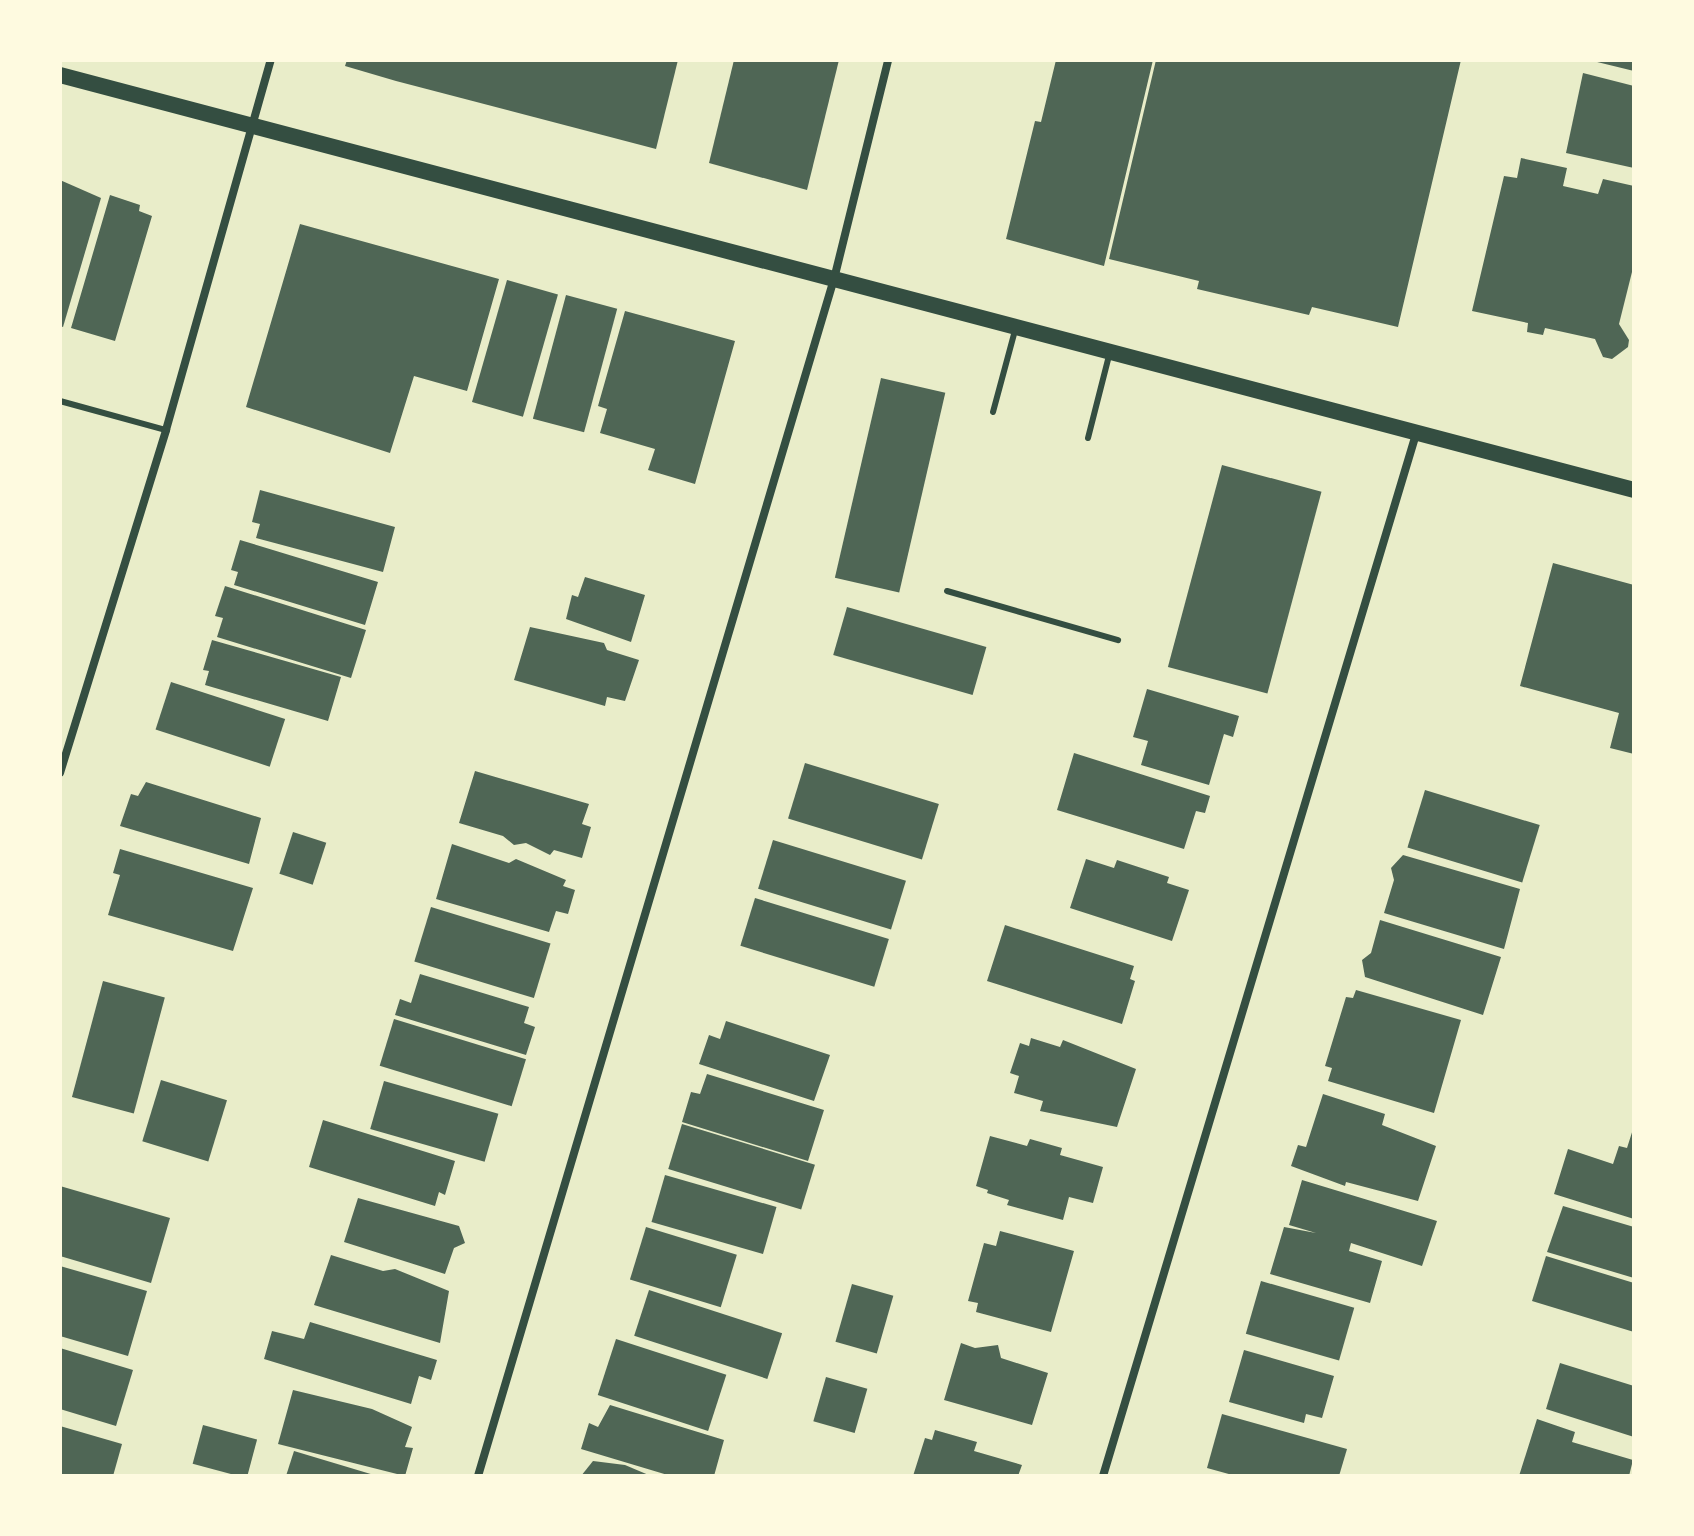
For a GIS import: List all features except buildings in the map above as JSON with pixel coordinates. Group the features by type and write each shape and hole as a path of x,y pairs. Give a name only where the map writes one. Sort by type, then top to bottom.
{"main road":[{"path":"60,75 1634,490"}],"street":[{"path":"60,773 166,430 271,60"},
{"path":"478,1476 834,279 888,60"},
{"path":"1103,1476 1416,434"}],"lane":[{"path":"993,412 1016,327"},
{"path":"1088,438 1110,352"},
{"path":"60,401 166,430"},
{"path":"947,591 1118,640"}]}
